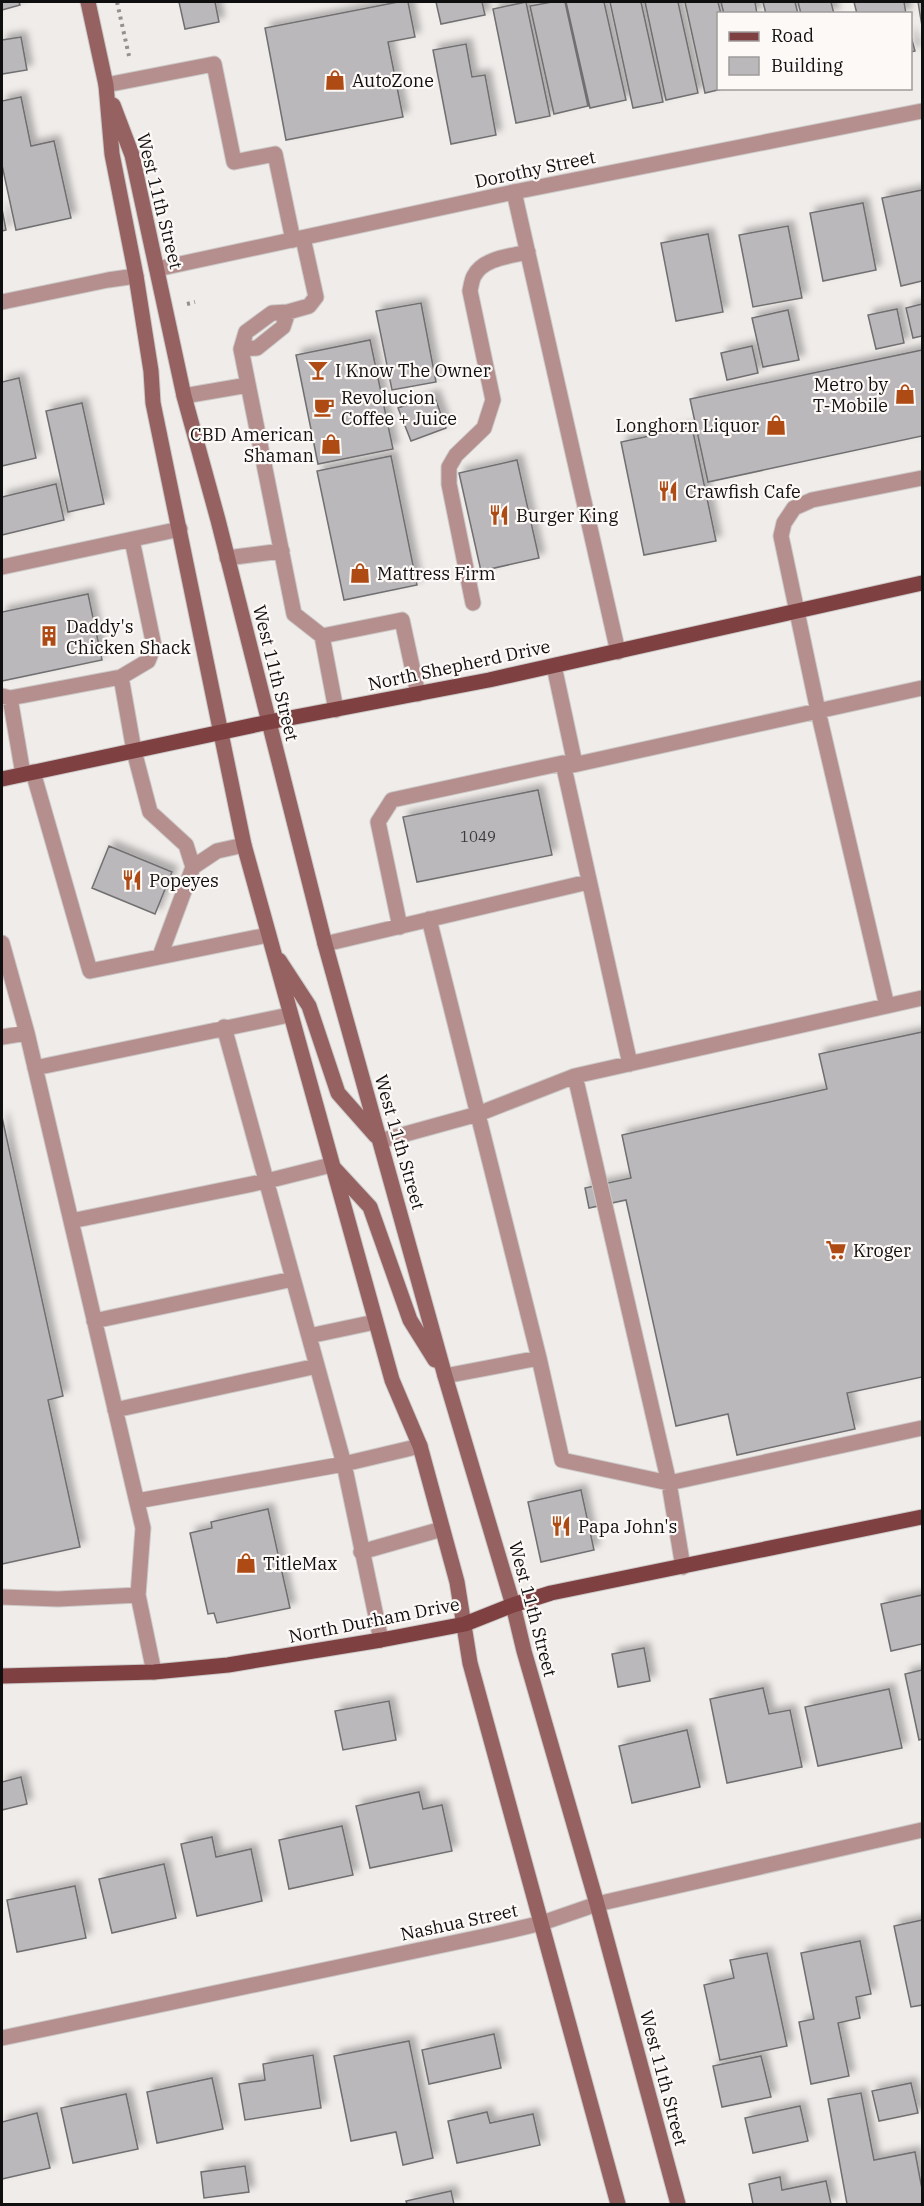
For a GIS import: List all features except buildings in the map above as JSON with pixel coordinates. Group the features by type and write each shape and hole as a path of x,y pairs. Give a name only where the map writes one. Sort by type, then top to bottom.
{"main road":[{"name":"West 11th Street","path":"88,2 106,85 112,154 136,276 151,371 153,403 244,845 375,1322 392,1380 420,1446 457,1582 471,1663 618,2205"},
{"name":"West 11th Street","path":"106,85 132,155 184,396 325,944 445,1376 513,1605 524,1651 597,1904 678,2205"},
{"name":"North Shepherd Drive","path":"2,779 269,722 554,666 922,583"},
{"path":"269,940 309,1006 338,1093 380,1141"},
{"path":"331,1165 370,1207 410,1320 445,1376"},
{"name":"North Durham Drive","path":"2,1676 154,1672 228,1665 381,1640 465,1624 551,1593 922,1517"}],"street":[{"path":"106,85 214,64 234,162 275,154 316,297 309,306 288,312 272,313 246,332 241,349 294,614 322,636 336,710"},
{"name":"Dorothy Street","path":"157,269 514,192 922,111"},
{"path":"514,192 618,652"},
{"path":"473,603 449,484 449,467 456,455 484,428 493,400 470,291 474,275 484,265 528,252"},
{"path":"2,302 136,276"},
{"path":"184,396 248,385"},
{"path":"887,1006 818,711 782,536 784,523 794,508 812,500 922,478"},
{"path":"2,567 180,529"},
{"path":"132,540 154,646 148,661 121,677 6,697 90,971 160,956 269,940"},
{"path":"227,558 282,551"},
{"path":"322,636 402,620 418,694"},
{"path":"554,666 588,882 630,1064"},
{"path":"121,677 135,751 150,812 186,845 193,867"},
{"path":"400,927 378,822 392,800 563,763 570,766 922,688"},
{"path":"160,956 193,867 217,851 244,845"},
{"path":"325,944 588,882"},
{"path":"429,919 562,1460 669,1483 922,1428"},
{"path":"2,943 27,1032 143,1528 138,1595 154,1672"},
{"path":"380,1141 478,1114 575,1076 922,998"},
{"path":"35,1068 289,1015"},
{"path":"224,1027 344,1464 381,1640"},
{"path":"2,1038 27,1032"},
{"path":"575,1076 669,1483 683,1567"},
{"path":"71,1221 267,1181 331,1165"},
{"path":"94,1321 293,1279"},
{"path":"309,1336 375,1322"},
{"path":"445,1376 539,1359"},
{"path":"115,1410 317,1366"},
{"path":"136,1501 344,1464 420,1446"},
{"path":"362,1552 442,1529"},
{"path":"2,1597 58,1599 138,1595"},
{"name":"Nashua Street","path":"2,2038 542,1923 597,1904 922,1830"}],"place":[{"name":"AutoZone","path":"335,80"},
{"name":"I Know The Owner","path":"318,370"},
{"name":"Metro by T-Mobile","path":"905,394"},
{"name":"Revolucion Coffee + Juice","path":"324,407"},
{"name":"Longhorn Liquor","path":"776,425"},
{"name":"CBD American Shaman","path":"331,444"},
{"name":"Crawfish Cafe","path":"668,491"},
{"name":"Burger King","path":"499,515"},
{"name":"Mattress Firm","path":"360,573"},
{"name":"Daddy's Chicken Shack","path":"49,636"},
{"name":"Popeyes","path":"132,880"},
{"name":"Kroger","path":"836,1250"},
{"name":"Papa John's","path":"561,1526"},
{"name":"TitleMax","path":"246,1563"}]}
